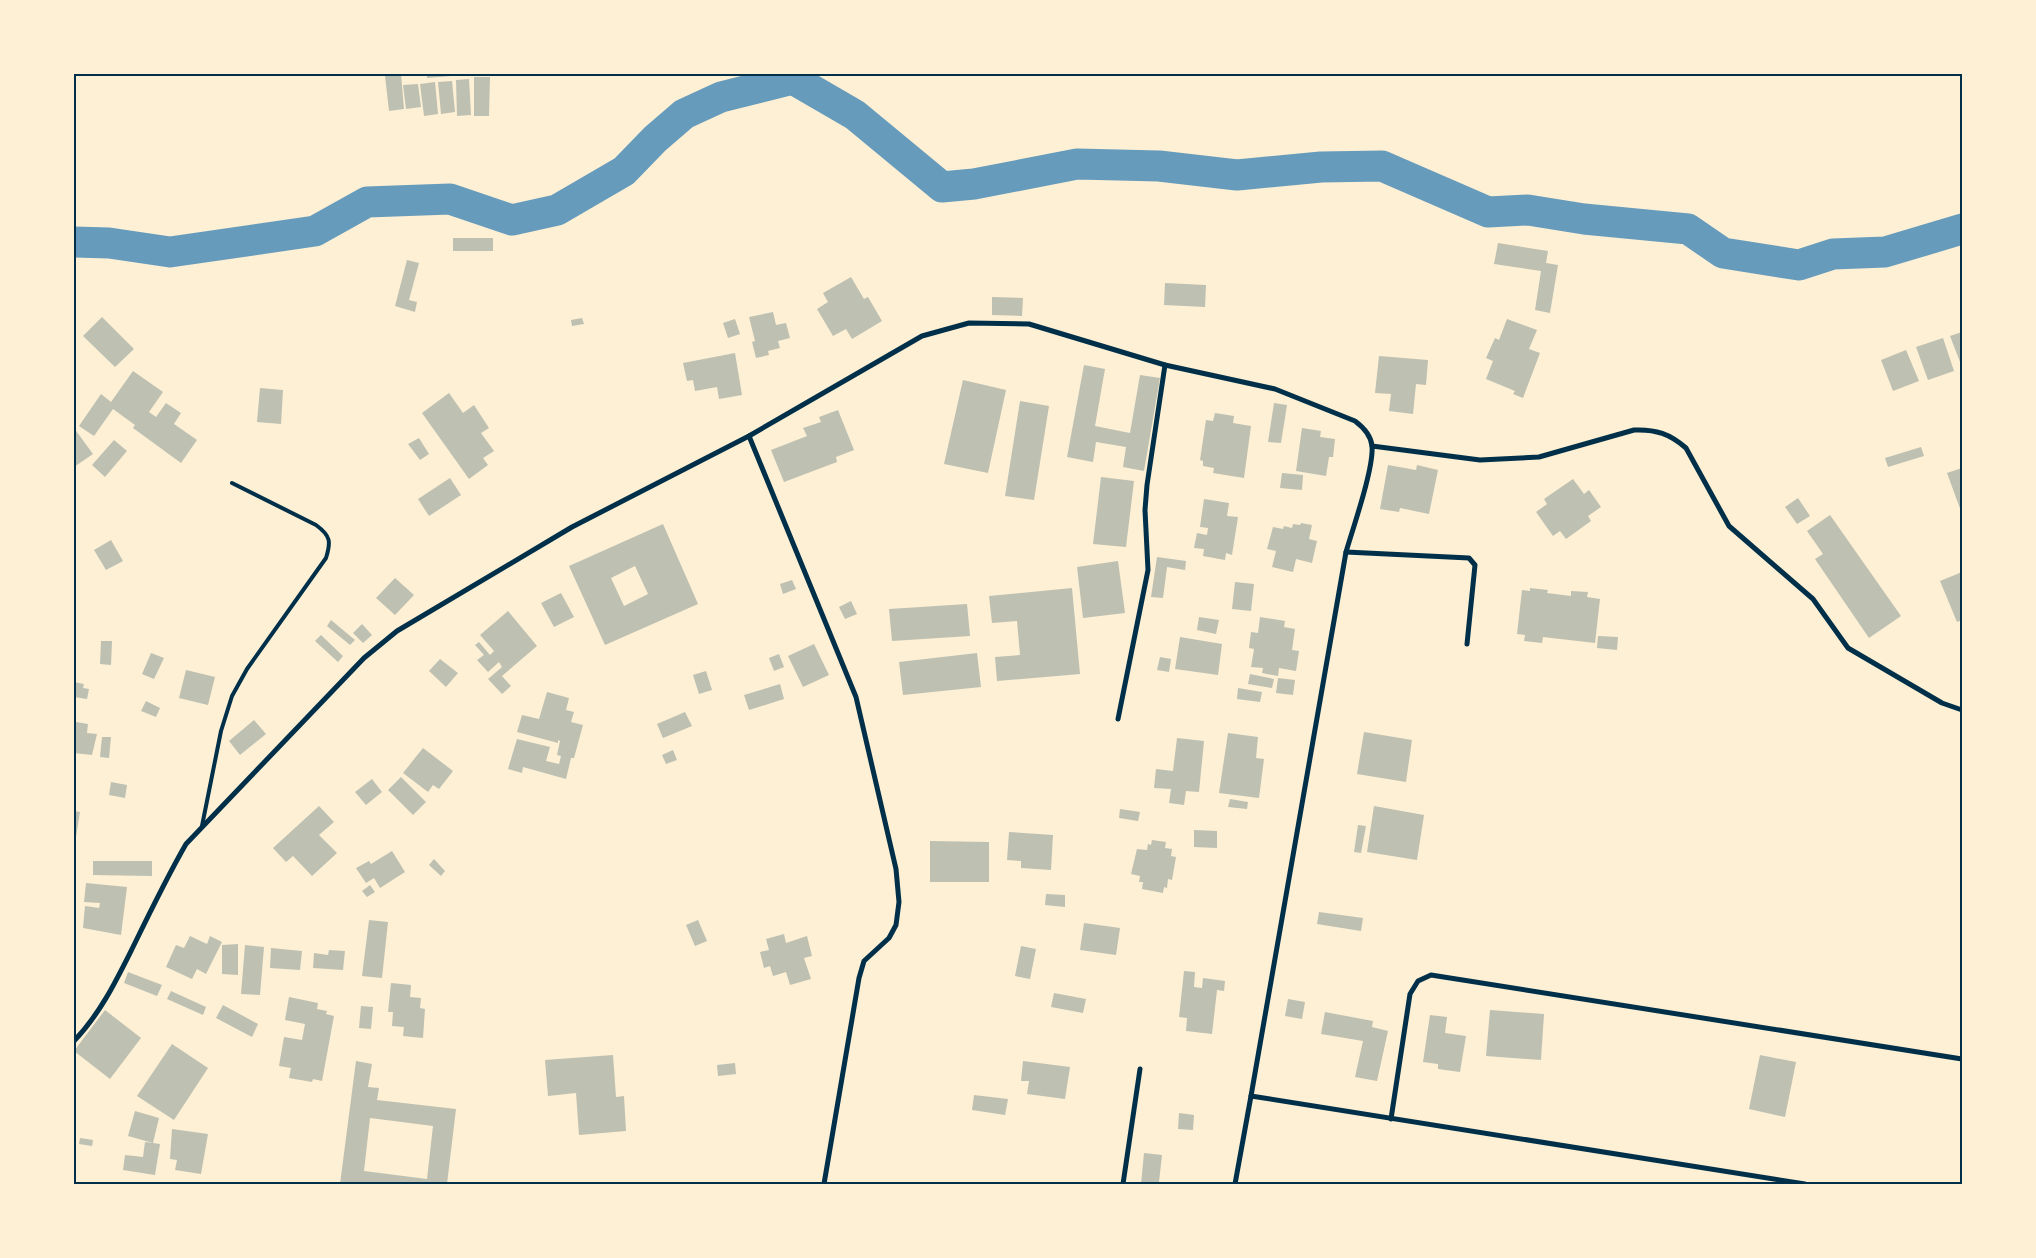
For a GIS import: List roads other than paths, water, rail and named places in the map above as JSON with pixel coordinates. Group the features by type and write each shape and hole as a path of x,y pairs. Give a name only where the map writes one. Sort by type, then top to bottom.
{"street":[{"path":"74,1041 105,1002 169,873 186,844 364,658 397,631 572,528 749,436 922,336 969,323 1029,324 1165,365 1275,389 1355,421 1364,428 1372,446 1368,472 1346,552 1235,1184"},
{"path":"1118,719 1148,570 1146,543 1147,485 1165,365"},
{"path":"1372,446 1480,460 1539,457 1634,430 1648,429 1663,432 1686,448 1729,526 1813,599 1848,648 1942,703 1962,710"},
{"path":"749,436 856,696 896,869 899,902 896,925 889,938 864,961 859,978 824,1184"},
{"path":"1346,552 1469,558 1476,565 1467,644"},
{"path":"1391,1119 1410,994 1418,981 1431,975 1962,1059"},
{"path":"1123,1184 1140,1069"},
{"path":"1251,1096 1805,1184"}],"lane":[{"path":"202,826 221,731 232,696 247,669 326,558 330,545 326,532 316,525 232,483"}],"waterway":[{"path":"74,242 109,243 170,252 315,231 367,202 450,199 512,220 557,210 624,171 655,139 684,114 721,97 793,79 855,115 942,187 974,184 1077,164 1159,166 1237,175 1321,167 1382,166 1488,212 1528,210 1584,219 1688,229 1723,253 1799,265 1833,254 1885,252 1962,229"}]}
